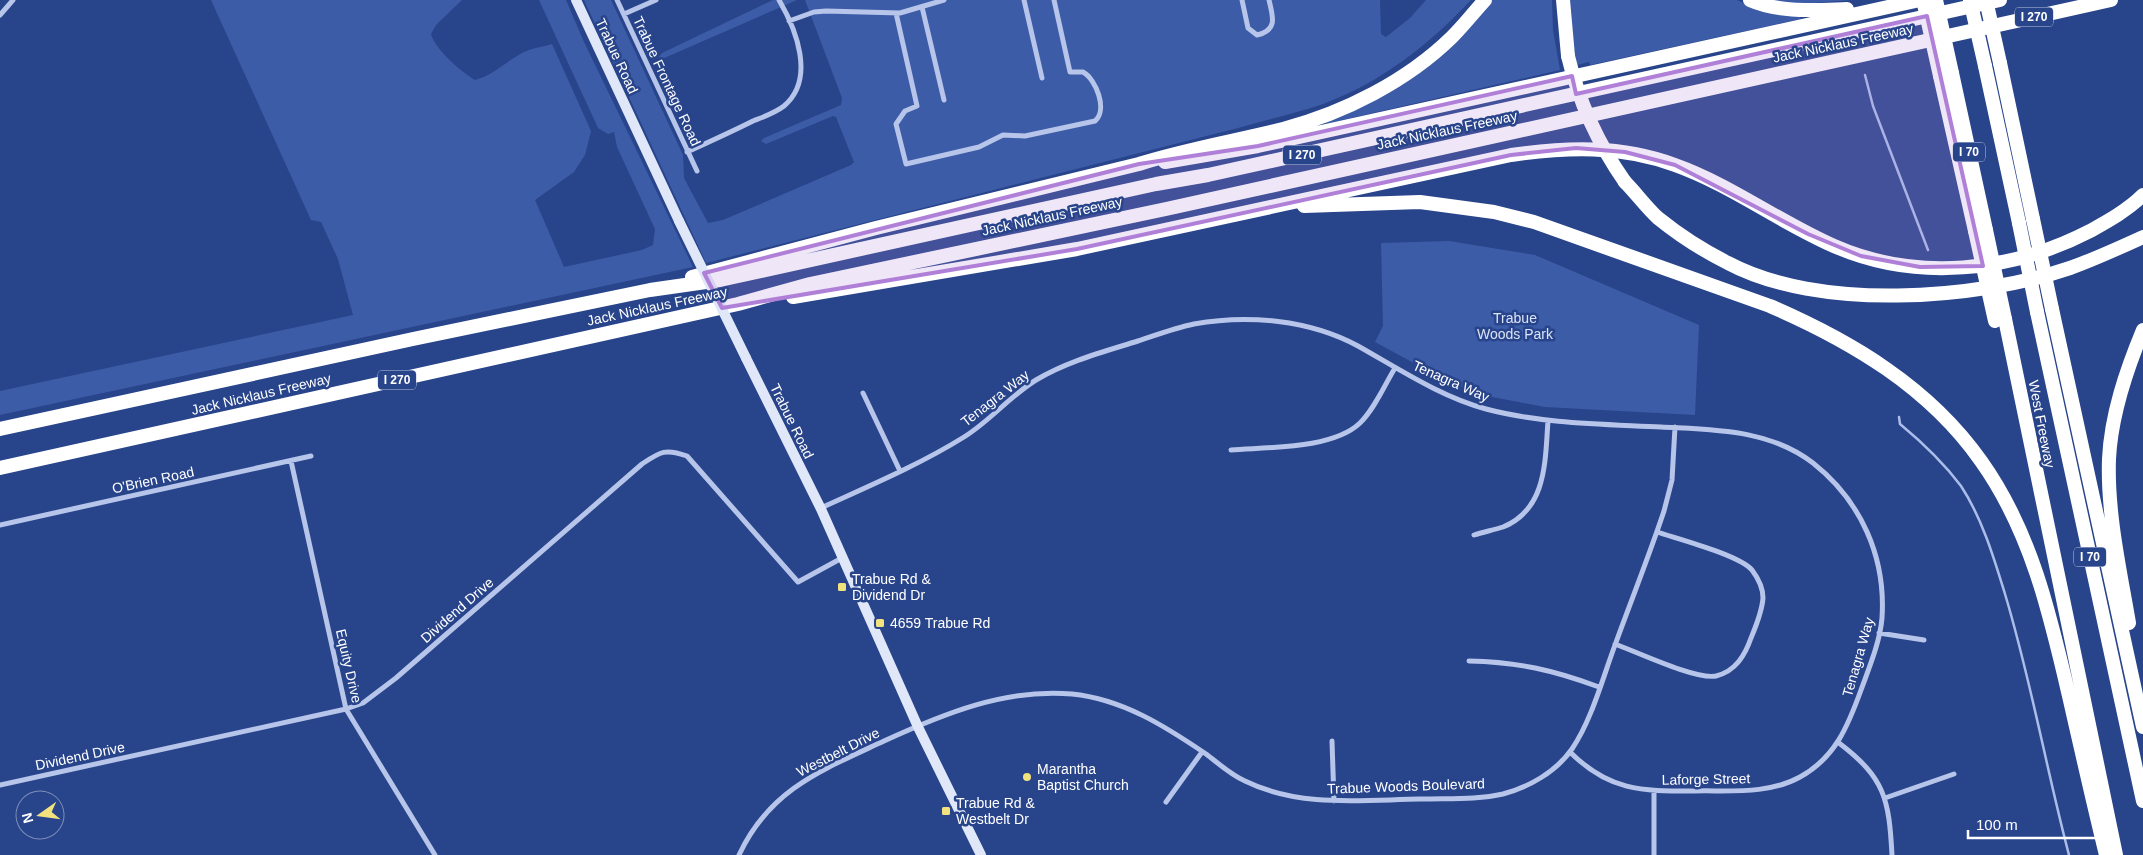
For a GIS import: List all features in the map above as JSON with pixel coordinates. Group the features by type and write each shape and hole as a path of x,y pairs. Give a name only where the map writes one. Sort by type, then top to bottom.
{"highway":[{"path":"650,290 718,268 1139,164 1182,151 1283,129 1354,103 1394,81 1435,52 1452,37 1485,0"},
{"path":"1562,0 1568,56 1574,85 1585,114 1607,157 1625,182 1658,217 1697,246 1730,264 1764,278 1803,288 1841,293 1894,295 1935,293 2014,283 2069,268 2143,237"},
{"path":"1750,0 1766,6 1787,10 1882,8"},
{"path":"1139,164 1184,160 1258,146 1921,0 1946,75"},
{"name":"West Freeway","path":"1936,0 1946,75 2000,320 2024,418 2116,855"},
{"name":"West Freeway","path":"1970,0 2143,801"},
{"path":"1986,0 2143,728"},
{"name":"Jack Nicklaus Freeway","path":"0,429 413,339 650,290 720,280 1147,186 1208,176 2000,0"},
{"name":"Jack Nicklaus Freeway","path":"0,468 738,304 810,284 1166,209 2111,0"},
{"path":"738,304 1077,249 1511,155 1545,150 1598,148 1650,158 1704,177 1808,234 1861,256 1889,263 1948,268 1973,268 1996,264 2045,251 2096,228 2122,213 2143,195"},
{"path":"1266,208 1420,202 1494,212 1534,222 1788,314 1835,336 1893,373 1921,395 1980,460 2002,494 2020,530 2042,585 2106,855"},
{"path":"2143,330 2122,388 2114,423 2109,459 2116,539 2143,697"}],"main road":[{"name":"Trabue Road","path":"576,0 679,221 821,509 918,727 981,855"}],"street":[{"path":"0,15 13,0"},
{"name":"Trabue Frontage Road","path":"617,0 697,171"},
{"path":"624,14 656,0"},
{"path":"687,152 780,109 788,102 798,83 801,64 798,46 779,0"},
{"path":"789,21 814,12 826,11 896,14 944,0"},
{"path":"1024,0 1042,78"},
{"path":"896,14 917,106 905,111 896,124 906,164 979,147 1003,135 1025,136 1094,121 1099,117 1101,111 1093,81 1083,72 1070,72 1054,0"},
{"path":"1242,0 1248,28 1257,35 1267,32 1271,27 1273,18 1269,0"},
{"path":"922,7 944,100"},
{"name":"Tenagra Way","path":"821,509 900,471 969,434 1035,380 1074,361 1195,324 1236,320 1276,321 1305,327 1353,344 1395,368 1449,395 1483,409 1548,421 1719,429 1767,438 1804,456 1830,477 1847,496 1870,537 1878,562 1881,586 1882,616 1879,633 1854,711 1839,743"},
{"path":"1231,450 1307,444 1341,435 1358,424 1369,413 1395,368"},
{"path":"864,393 900,471"},
{"path":"1474,535 1503,527 1529,510 1543,481 1548,421"},
{"name":"Trabue Woods Boulevard","path":"918,727 958,711 1008,696 1074,694 1103,700 1144,715 1202,752 1242,781 1294,798 1334,801 1477,797 1502,794 1529,785 1549,772 1570,752 1588,717 1657,532 1672,480 1675,427"},
{"name":"Dividend Drive","path":"0,785 346,709 364,703 396,678 620,482 658,453 671,450 687,456 798,582 842,558"},
{"name":"O'Brien Road","path":"0,525 311,456"},
{"name":"Equity Drive","path":"291,461 346,709 435,855"},
{"path":"1615,644 1697,675 1716,676 1733,669 1745,654 1756,628 1763,596 1760,583 1751,569 1737,560 1657,532"},
{"path":"1879,633 1924,640"},
{"path":"1469,661 1502,662 1556,671 1599,687"},
{"name":"Westbelt Drive","path":"738,855 754,827 772,805 802,782 824,769 918,727"},
{"path":"1332,741 1334,801"},
{"path":"1839,743 1869,769 1885,798 1890,820 1892,855"},
{"name":"Laforge Street","path":"1570,752 1582,764 1607,780 1634,790 1746,790 1784,785 1812,770 1839,743"},
{"path":"1166,802 1202,752"},
{"path":"1885,798 1954,774"},
{"path":"1654,791 1654,855"}],"highlighted area":[{"path":"1927,16 1983,266 1920,267 1861,256 1808,234 1675,165 1625,152 1576,148 1511,155 1077,249 722,308 704,273 1139,164 1258,146 1572,76 1576,94"}],"green space":[{"path":"211,0 462,0 436,25 431,34 433,40 449,60 475,80 489,74 522,53 552,44 591,131 585,155 574,172 535,200 564,267 642,250 653,245 655,229 617,147 614,132 608,134 598,128 539,0 566,0 584,42 693,267 0,415 0,391 353,315 338,259 321,222 311,220"},
{"path":"584,0 611,0 683,155 684,178 708,223 723,220 851,165 854,162 836,117 833,116 766,144 761,141 764,138 841,105 842,98 805,0 1380,0 1381,34 1386,37 1410,18 1426,0 1471,0 1455,17 1403,61 1364,85 1323,104 1242,127 706,263"},
{"path":"773,0 797,0 662,59 659,57 662,53"},
{"path":"1491,0 1552,0 1553,30 1560,70 1325,124 1324,119 1360,103"},
{"path":"1570,0 1737,0 1755,8 1799,14 1801,19 1590,65 1589,62 1577,65 1570,28"},
{"path":"1762,0 1853,0 1800,4"},
{"name":"Trabue Woods Park","path":"1449,241 1535,255 1699,325 1695,415 1545,407 1482,395 1447,381 1375,342 1383,326 1381,243"}],"waterway":[{"path":"1865,75 1873,106 1928,250"},
{"path":"1899,417 1900,424 1932,453 1961,486 1987,538 2023,659 2069,855"}],"place":[{"name":"Trabue Rd & Dividend Dr","path":"842,587"},
{"name":"4659 Trabue Rd","path":"880,623"},
{"name":"Marantha Baptist Church","path":"1027,777"},
{"name":"Trabue Rd & Westbelt Dr","path":"946,811"}]}
